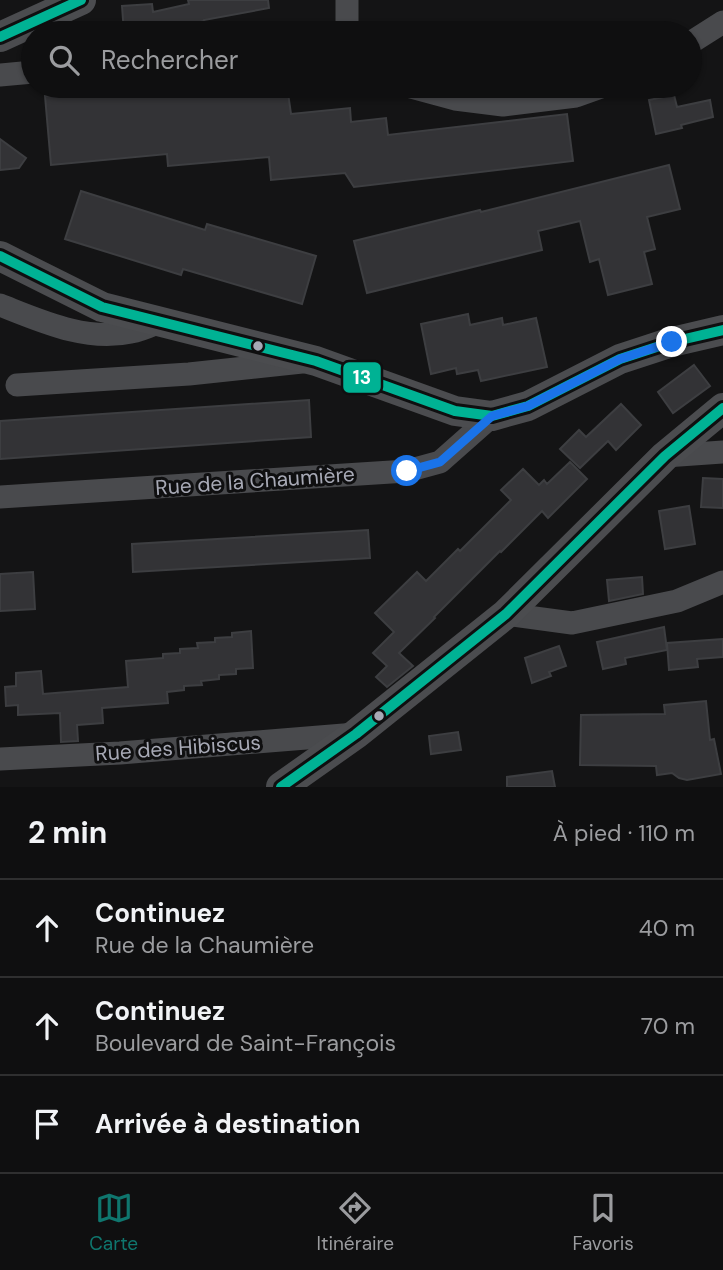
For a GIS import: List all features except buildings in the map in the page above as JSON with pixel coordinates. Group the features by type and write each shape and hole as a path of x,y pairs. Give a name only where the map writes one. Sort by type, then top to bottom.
{"main road":[{"path":"35,21 81,0"},
{"path":"0,37 21,27"},
{"path":"0,256 102,307 316,360 455,411 492,416 528,406 620,359 672,342 723,330"},
{"path":"281,787 356,734 506,614 665,456 723,408"}],"street":[{"path":"347,0 348,21"},
{"path":"702,35 723,22"},
{"path":"0,75 21,73"},
{"path":"451,98 503,105 560,98"},
{"path":"0,305 63,328 98,334 131,332 162,321"},
{"path":"17,385 189,374 316,360"},
{"name":"Rue de la Chaumière","path":"0,497 407,471 440,462 492,416"},
{"path":"665,456 723,452"},
{"path":"506,614 572,623 677,601 723,582"},
{"name":"Rue des Hibiscus","path":"0,759 356,734"}],"transit line":[{"name":"13","path":"35,21 81,0"},
{"name":"13","path":"0,37 21,27"},
{"name":"13","path":"0,256 102,307 316,361 455,411 492,416 528,406 620,359 672,342 723,330"},
{"name":"13","path":"281,787 356,734 506,614 665,456 723,408"}],"route":[{"path":"407,471 440,462 492,416 528,406 620,359 672,342"}]}
